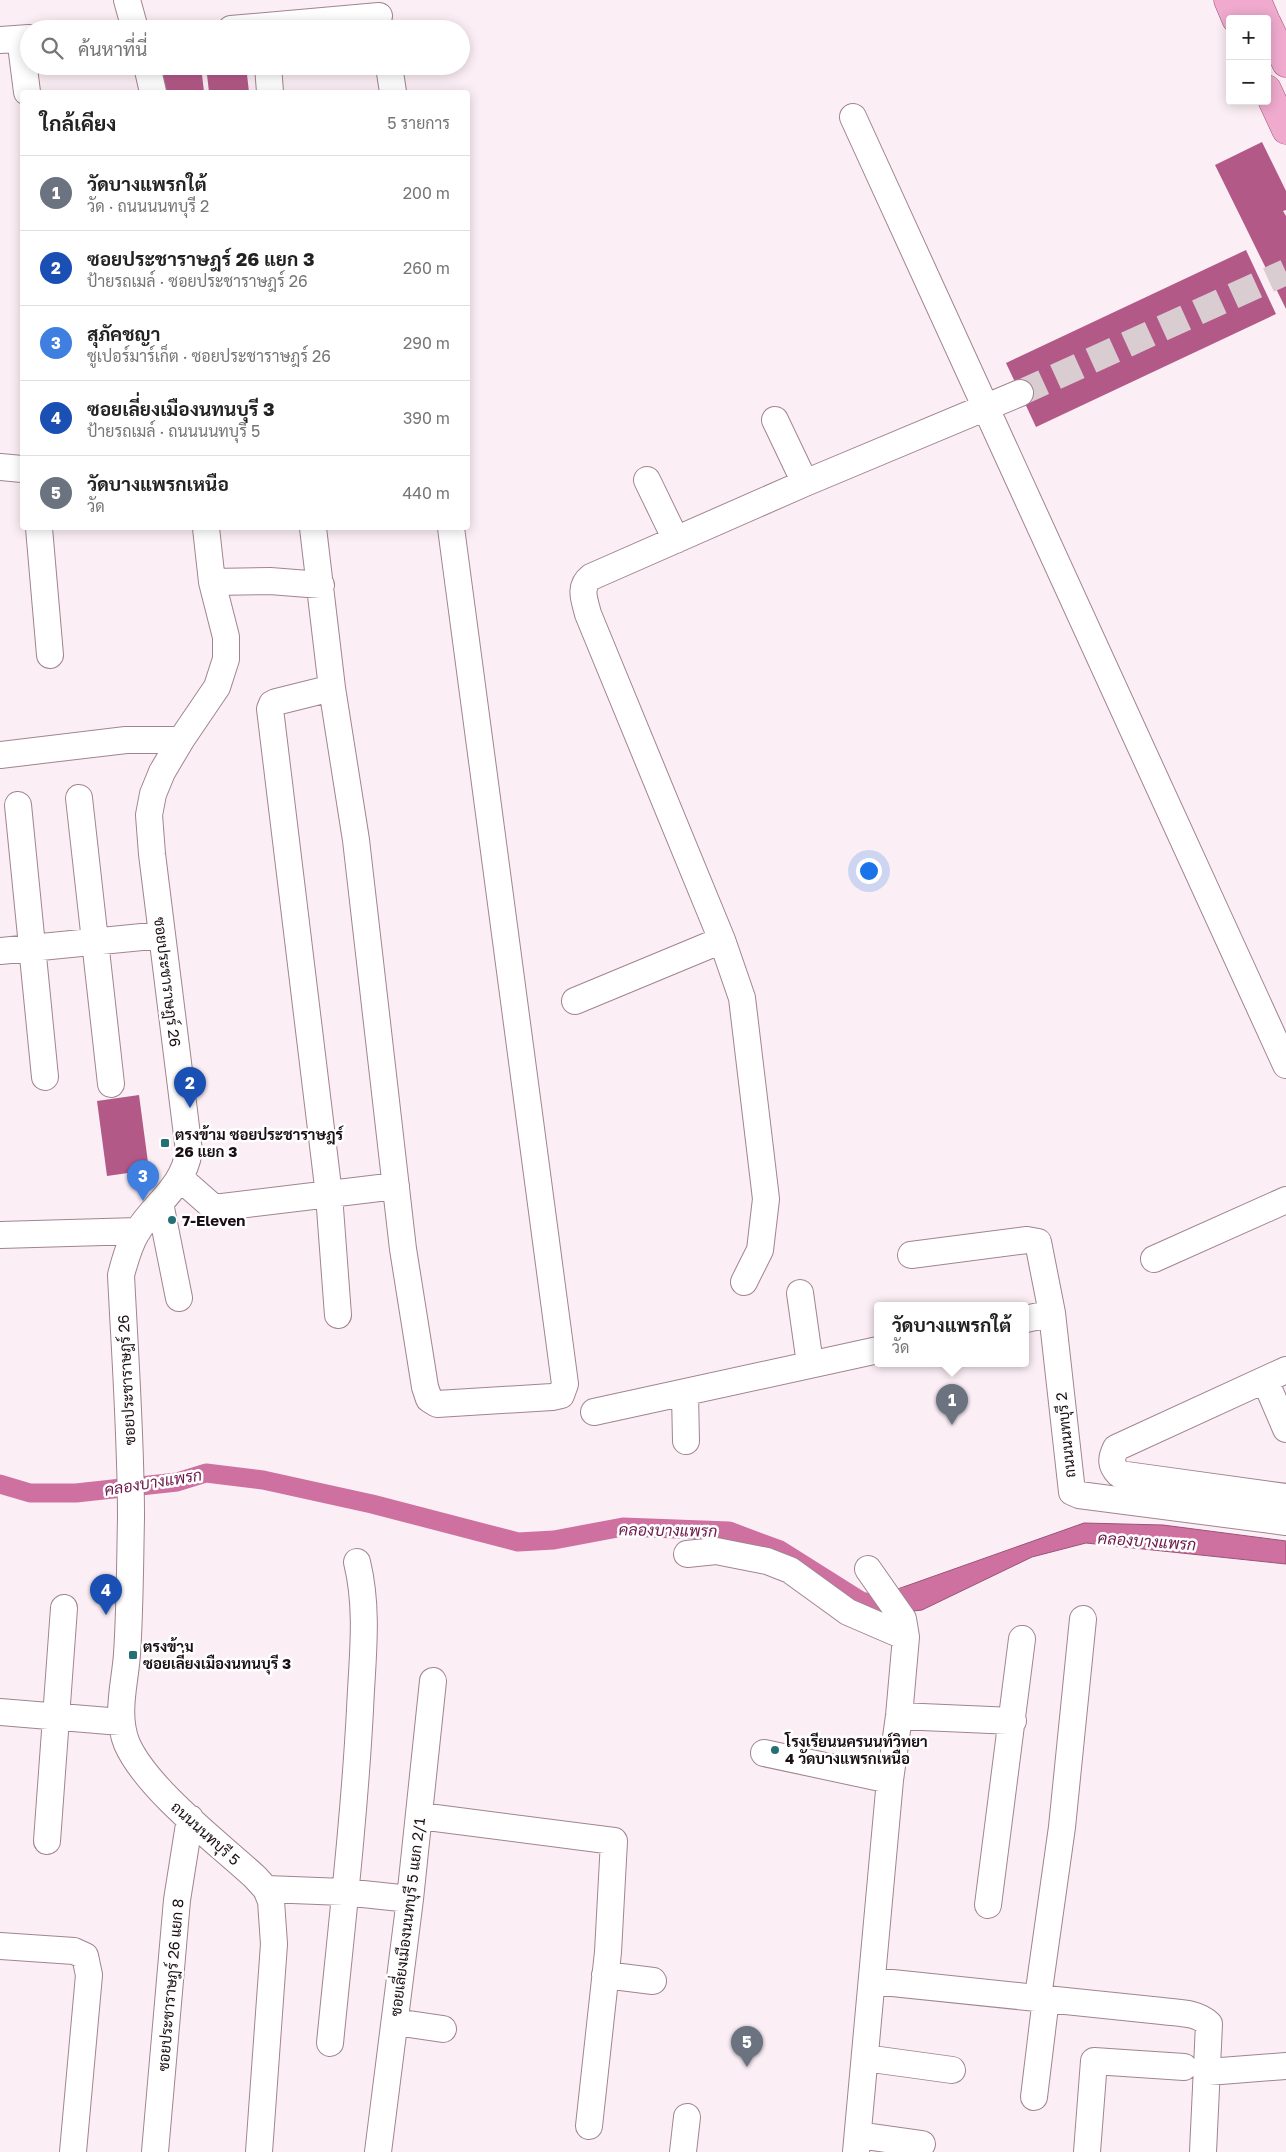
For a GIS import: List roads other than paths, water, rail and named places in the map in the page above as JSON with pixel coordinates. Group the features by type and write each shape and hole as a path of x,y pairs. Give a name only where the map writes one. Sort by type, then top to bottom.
{"main road":[{"path":"1228,0 1234,15"},
{"path":"1257,0 1263,15"},
{"path":"1271,31 1286,63"},
{"path":"1271,98 1286,130"}],"street":[{"path":"127,0 132,20"},
{"path":"297,20 336,10 378,15"},
{"path":"0,40 20,39"},
{"path":"25,75 27,90"},
{"path":"149,75 153,90"},
{"path":"269,75 270,90"},
{"path":"390,75 393,90"},
{"path":"853,117 1286,1065"},
{"path":"744,1282 760,1250 766,1199 742,998 722,940 588,614 583,593 586,581 591,577 805,483 1020,393"},
{"path":"775,420 805,483"},
{"path":"0,467 20,469"},
{"path":"646,480 676,540"},
{"path":"39,530 50,655"},
{"name":"ซอยประชาราษฎร์ 26","path":"131,1518 131,1468 121,1275 129,1249 138,1231 185,1172 189,1151 152,854 149,815 153,794 159,780 181,740 217,687 226,659 226,637 212,582 206,530"},
{"path":"314,530 332,688 356,840 403,1249 428,1399 437,1404 560,1395 565,1384 451,530"},
{"path":"212,582 270,581 321,585"},
{"path":"332,688 276,702 272,704 270,709 329,1195 338,1315"},
{"path":"0,755 126,740 181,740"},
{"path":"79,798 111,1084"},
{"path":"18,805 45,1077"},
{"path":"0,951 162,935"},
{"path":"575,1001 722,940"},
{"path":"180,1178 214,1208 396,1186"},
{"path":"1154,1258 1286,1200"},
{"path":"160,1203 179,1298"},
{"path":"0,1235 138,1231"},
{"name":"ถนนนนทบุรี 2","path":"911,1255 1027,1240 1038,1242 1042,1252 1052,1313 1072,1492 1079,1495 1286,1522"},
{"path":"800,1293 810,1364"},
{"path":"1029,1318 1052,1313"},
{"path":"594,1412 685,1394 874,1351"},
{"path":"1286,1429 1275,1375 1116,1448 1111,1457 1113,1468 1119,1474 1286,1497"},
{"path":"685,1394 686,1441"},
{"name":"ถนนนนทบุรี 5","path":"131,1518 127,1656 122,1693 122,1732 134,1757 167,1797 266,1889"},
{"path":"687,1554 716,1551 767,1560 790,1570 848,1612 905,1628"},
{"path":"330,2043 358,1753 364,1615 362,1582 357,1562"},
{"path":"875,1578 905,1628 899,1716 890,1780 873,1981 875,2060 865,2140 922,2144"},
{"path":"47,1840 58,1715 64,1608"},
{"path":"1034,2097 1042,1997 1062,1827 1083,1619"},
{"path":"988,1905 1022,1639"},
{"name":"ซอยเลี่ยงเมืองนนทบุรี 5 แยก 2/1","path":"378,2152 420,1816 433,1681"},
{"path":"0,1712 58,1715 121,1722"},
{"path":"899,1716 1013,1721"},
{"path":"764,1753 890,1780"},
{"path":"420,1816 614,1841 605,1974 589,2126"},
{"name":"ซอยประชาราษฎร์ 26 แยก 8","path":"155,2152 177,1900 190,1818"},
{"path":"259,2152 274,1944 271,1901 266,1889 344,1892 410,1899"},
{"path":"0,1946 74,1951 85,1956 89,1975 73,2152"},
{"path":"605,1974 653,1982"},
{"path":"873,1981 1042,1997 1194,2015 1203,2018 1209,2024 1196,2070 1202,2152"},
{"path":"395,2022 443,2030"},
{"path":"875,2060 952,2070"},
{"path":"1093,2151 1094,2061 1196,2070 1286,2066"},
{"path":"683,2152 687,2117"}],"water":[{"path":"1084,1523 1163,1525 1286,1541 1286,1564 1086,1543 1032,1557 922,1610 905,1612 892,1591"}],"waterway":[{"name":"คลองบางแพรก","path":"0,1484 30,1493 76,1493 177,1482 206,1473 263,1480 372,1504 518,1542 554,1540 623,1527 729,1531 780,1550 861,1601 878,1605 902,1597"}],"tunnel":[{"path":"1020,393 1286,272"}],"place":[{"name":"ซอยประชาราษฎร์ 26 แยก 3","path":"190,1108"},
{"name":"ตรงข้าม ซอยประชาราษฎร์ 26 แยก 3","path":"165,1143"},
{"name":"สุภัคชญา","path":"143,1201"},
{"name":"7-Eleven","path":"172,1220"},
{"name":"วัดบางแพรกใต้","path":"952,1425"},
{"name":"ซอยเลี่ยงเมืองนทนบุรี 3","path":"106,1615"},
{"name":"ตรงข้าม ซอยเลี่ยงเมืองนทนบุรี 3","path":"133,1655"},
{"name":"โรงเรียนนครนนท์วิทยา 4 วัดบางแพรกเหนือ","path":"775,1750"},
{"name":"วัดบางแพรกเหนือ","path":"747,2067"}]}
